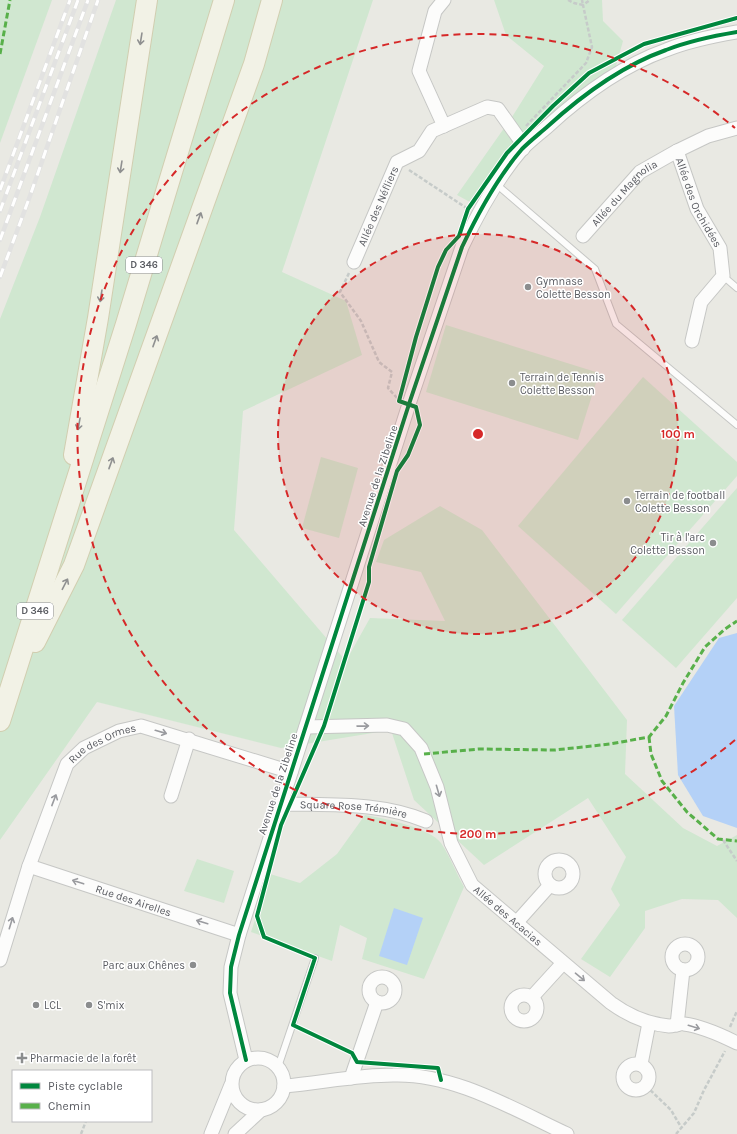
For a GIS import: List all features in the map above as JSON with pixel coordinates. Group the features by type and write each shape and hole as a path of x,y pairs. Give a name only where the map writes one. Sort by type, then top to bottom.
{"main road":[{"path":"62,528 98,318 146,0"},
{"name":"D 346","path":"0,721 126,324 224,0"},
{"path":"9,694 74,565 252,71 272,0"}],"street":[{"path":"444,0 435,10 419,71 444,126"},
{"name":"Avenue de la Zibeline","path":"246,1060 230,993 231,967 239,935 306,727 404,403 462,247 520,142 605,81 632,65 666,50 737,32"},
{"name":"Allée des Néfliers","path":"354,262 397,162 419,151 432,131 487,107 498,109 520,142"},
{"name":"Allée du Magnolia","path":"582,236 640,172 677,151 708,136 737,128"},
{"name":"Allée des Orchidées","path":"677,151 697,209 720,248 723,276"},
{"path":"692,341 701,302 723,276"},
{"name":"Rue des Ormes","path":"0,960 29,866 67,764 84,748 119,731 141,726 291,772"},
{"name":"Allée des Acacias","path":"306,727 387,726 404,729 422,748 437,787 451,843 472,885 563,963 624,1012 649,1023 671,1026 684,1024 731,1040"},
{"path":"171,796 189,740"},
{"name":"Square Rose Trémière","path":"280,806 291,804 364,806 410,815 426,821"},
{"name":"Rue des Airelles","path":"29,866 239,935"},
{"path":"516,922 550,885"},
{"path":"532,997 563,963"},
{"path":"677,1025 684,970"},
{"path":"351,1078 377,1002"},
{"path":"641,1064 649,1023"},
{"path":"211,1134 231,1085 235,1071 246,1060 264,1058 278,1067 284,1079 284,1086 278,1101 272,1106 261,1110 235,1134"},
{"path":"636,1063 641,1064 648,1070 650,1078 646,1086 638,1090 634,1090 626,1086 623,1074 628,1066 636,1063"},
{"path":"284,1086 393,1074 441,1080 470,1090 567,1134"},
{"path":"231,1085 240,1104 248,1108 261,1110"}],"lane":[{"path":"496,184 595,268 616,324 737,425"},
{"path":"723,276 737,288"},
{"path":"278,1067 315,958"}],"path":[{"path":"568,0 574,3 583,4 590,0"},
{"path":"520,142 533,117 586,63 592,47 582,0"},
{"path":"520,142 553,106"},
{"path":"397,162 468,209"},
{"path":"466,216 468,209 473,203"},
{"path":"354,262 340,292 361,321 379,362 392,372 388,388 404,403"},
{"path":"401,394 404,403"},
{"path":"723,840 737,861"},
{"path":"676,1134 694,1113 704,1090 731,1040 737,1011"},
{"path":"646,1086 671,1110 681,1128"},
{"path":"81,1134 86,1122"}],"green space":[{"path":"0,0 52,0 0,143"},
{"path":"116,0 373,0 282,272 346,301 362,355 243,411 234,530 346,661 370,618 445,621 421,572 376,562 384,540 440,506 482,530 627,720 625,774 683,828 717,846 737,835 737,918 718,900 682,899 645,911 645,928 610,977 581,959 620,905 611,889 626,857 588,798 484,865 414,800 391,730 281,748 97,702 0,840 0,319 40,217"},
{"path":"494,0 602,0 603,21 623,41 616,66 569,99 524,138 501,167 479,207 457,195 512,117 544,66 506,35"},
{"name":"Terrain de Tennis Colette Besson","path":"446,325 599,373 578,440 426,392"},
{"name":"Terrain de football Colette Besson","path":"643,377 737,462 737,476 616,614 518,526"},
{"path":"321,457 358,468 339,538 302,528"},
{"name":"Tir à l'arc Colette Besson","path":"737,488 737,598 676,668 622,620"},
{"path":"365,815 406,824 435,838 444,848 464,887 424,979 362,959 367,938 340,925 332,961 251,932 270,874 300,883 337,854"},
{"path":"197,859 234,871 224,903 184,891"}],"water":[{"path":"737,633 737,828 703,816 678,775 674,706 719,638"},
{"path":"394,908 423,918 407,965 379,956"}],"railway":[{"path":"0,190 70,0"},
{"path":"0,211 78,0"},
{"path":"0,240 88,0"},
{"path":"0,277 30,196 98,0"}],"marked path":[{"path":"0,54 10,0"},
{"path":"424,754 479,749 555,750 610,744 649,737 666,716 683,683 705,647 725,629 737,621"},
{"path":"649,737 651,754 662,781 687,812 718,839 737,841"}],"cycle path":[{"path":"441,1080 438,1068 357,1062 352,1053 293,1025 315,958 264,937 257,916 281,825 324,726 369,582 369,567 397,471 408,455 420,425 416,407 399,401 416,337 438,267 446,250 459,236 468,209 507,153 553,106 589,73 644,44 737,18"},
{"path":"246,1060 230,993 231,967 239,935 410,401 462,247 489,196 513,160 525,146 588,93 633,64 649,57 692,41 737,32"}],"place":[{"name":"Gymnase Colette Besson","path":"528,287"},
{"name":"Terrain de Tennis Colette Besson","path":"512,383"},
{"name":"Terrain de football Colette Besson","path":"627,501"},
{"name":"Tir à l'arc Colette Besson","path":"713,543"},
{"name":"Parc aux Chênes","path":"193,965"},
{"name":"LCL","path":"36,1005"},
{"name":"S'mix","path":"89,1005"},
{"name":"Pharmacie de la forêt","path":"22,1058"}]}
